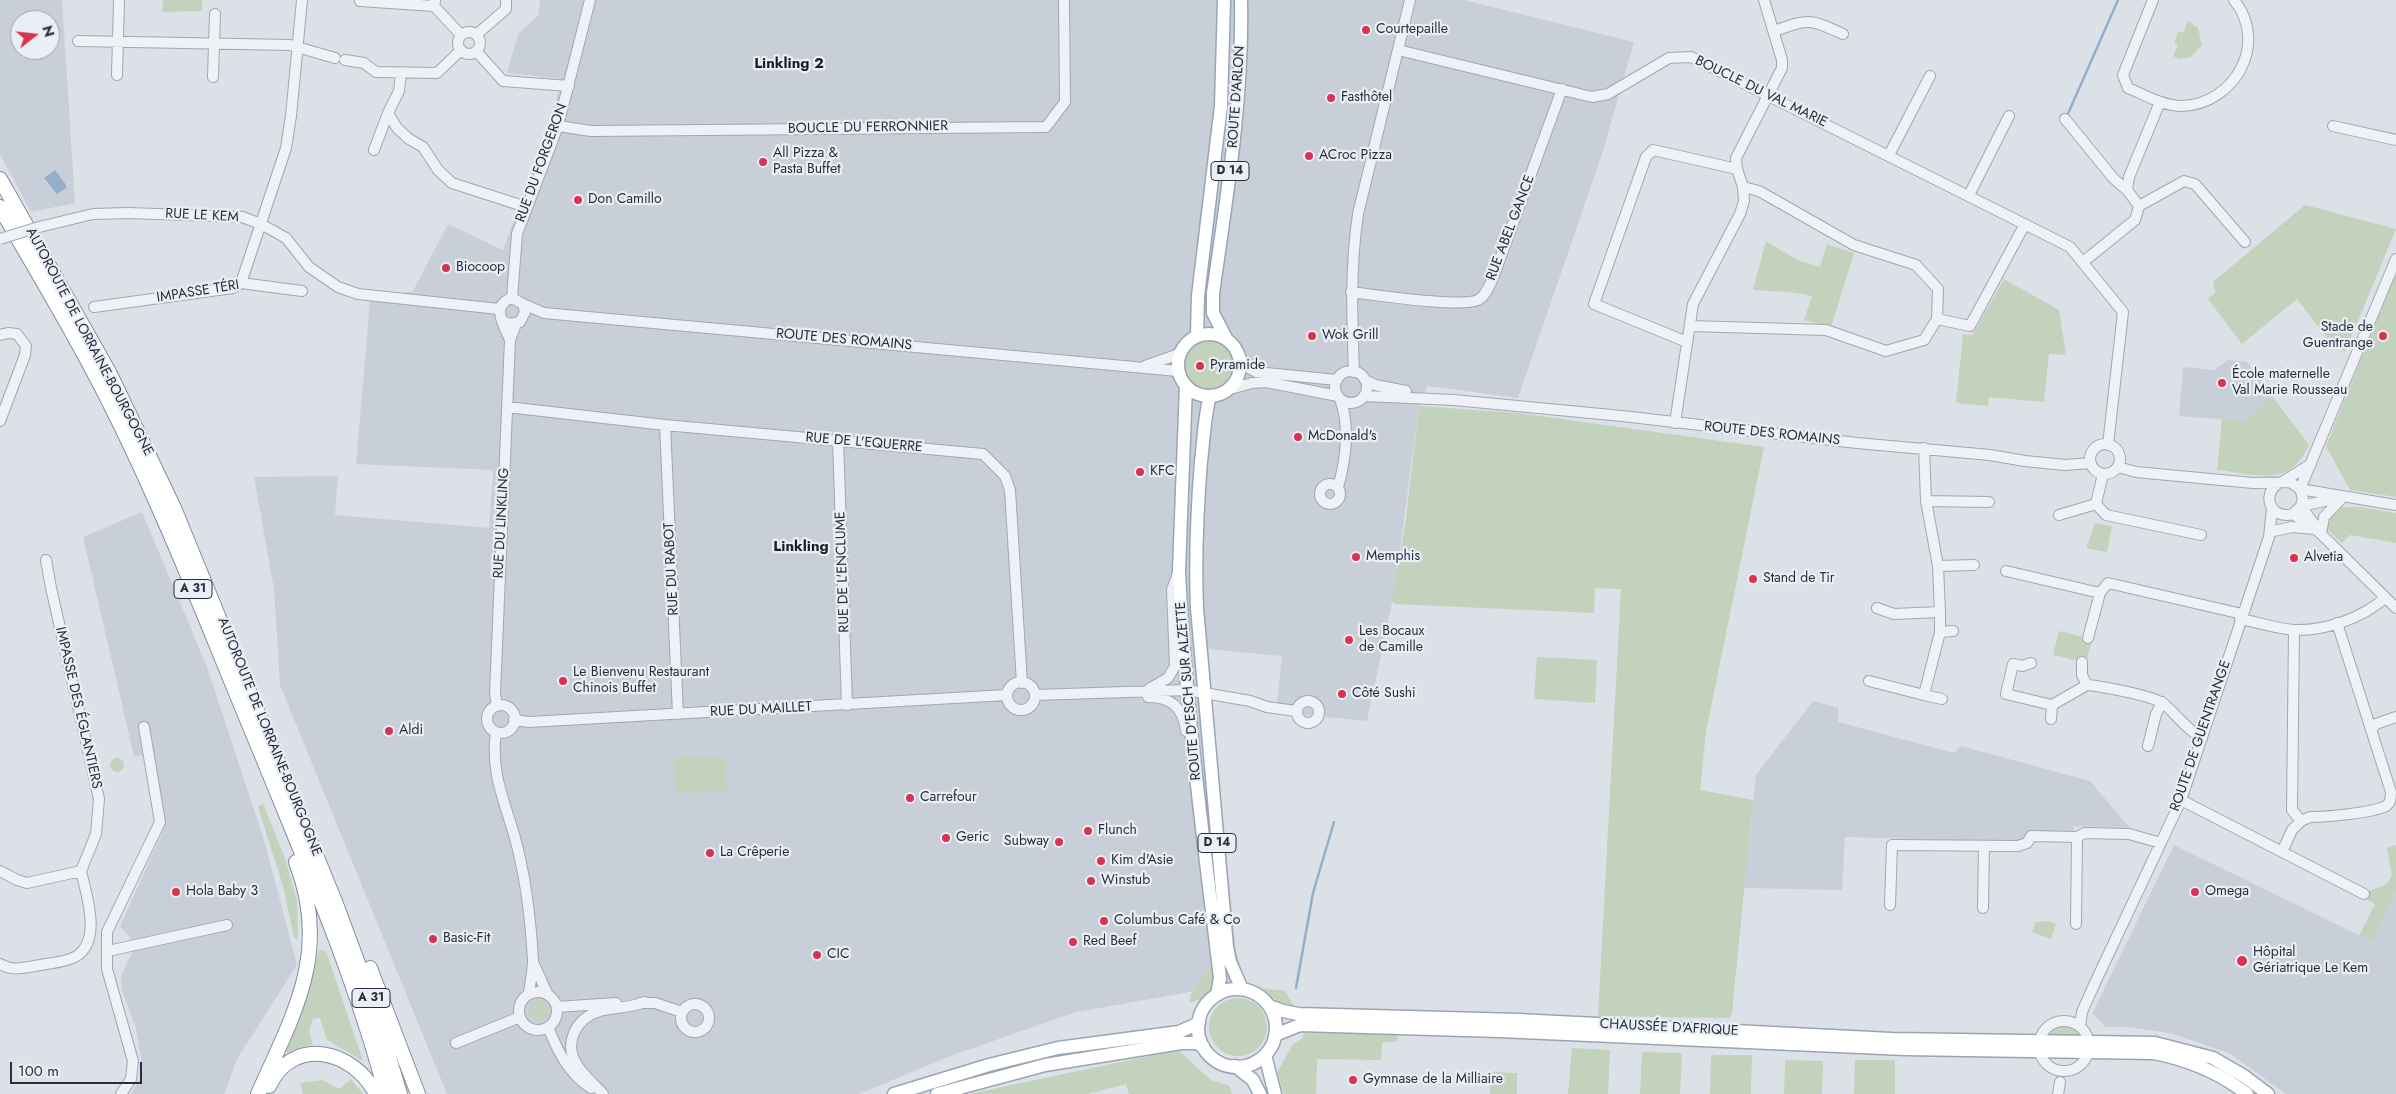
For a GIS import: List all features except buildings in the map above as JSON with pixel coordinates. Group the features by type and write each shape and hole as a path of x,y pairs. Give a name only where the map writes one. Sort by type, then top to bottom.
{"highway":[{"name":"AUTOROUTE DE LORRAINE-BOURGOGNE","path":"0,179 110,374 155,464 336,904 373,1004 400,1094"},
{"name":"AUTOROUTE DE LORRAINE-BOURGOGNE","path":"0,207 71,331 156,500 346,965 386,1094"},
{"path":"258,1094 302,990 309,958 311,929 306,893 266,766"},
{"path":"336,904 349,917 418,1094"},
{"path":"266,1094 278,1071 300,1056 308,1054 325,1054 343,1060 364,1076 376,1094"}],"main road":[{"name":"ROUTE D'ARLON","path":"1197,335 1198,296 1221,106 1224,0"},
{"name":"ROUTE D'ARLON","path":"1226,338 1213,313 1213,293 1235,135 1240,68 1241,0"},
{"path":"1217,334 1226,338 1235,346 1240,356 1240,369 1236,381 1228,390 1210,396 1201,395 1186,386 1178,371 1179,354 1186,342 1197,335 1217,334"},
{"name":"ROUTE D'ESCH SUR ALZETTE","path":"1186,386 1179,570 1187,690 1220,978 1217,995"},
{"name":"D 14","path":"1210,396 1204,432 1195,556 1204,694 1227,947 1230,962 1242,989"},
{"path":"1203,1046 1199,1023 1205,1006 1217,995 1229,990 1242,989 1257,994 1269,1006 1275,1020 1275,1035 1265,1055 1253,1063 1235,1066"},
{"name":"CHAUSSÉE D'AFRIQUE","path":"1269,1006 1298,1014 1518,1020 2039,1046"},
{"path":"894,1094 989,1065 1050,1050 1124,1038 1179,1032 1199,1023"},
{"name":"CHAUSSÉE D'AFRIQUE","path":"1275,1035 1300,1025 1499,1031 1851,1048 2088,1046"},
{"path":"937,1094 1045,1065 1181,1043 1195,1043 1203,1046 1216,1060 1235,1066 1253,1080 1260,1094"},
{"path":"2088,1046 2154,1043 2183,1049 2213,1058 2244,1076 2268,1094"},
{"path":"2088,1046 2154,1052 2179,1058 2210,1070 2248,1094"},
{"path":"1265,1055 1275,1094"}],"street":[{"path":"118,75 119,0"},
{"path":"241,284 286,148 291,116 302,0"},
{"path":"476,35 506,9 506,0"},
{"name":"RUE DU FORGERON","path":"512,298 516,242 526,207 558,126 590,0"},
{"name":"BOUCLE DU FERRONNIER","path":"558,126 591,131 1046,127 1065,102 1064,0"},
{"path":"1338,487 1341,476 1346,418 1336,390 1337,380 1344,373 1354,372 1351,292 1352,249 1358,214 1410,0"},
{"path":"1675,423 1693,304 1740,214 1744,201 1743,187 1737,170 1736,158 1782,68 1782,60 1764,0"},
{"path":"2153,0 2122,75 2128,88 2160,102 2181,106 2200,104 2222,93 2239,75 2246,57 2248,42 2246,24 2234,0"},
{"path":"360,1 435,3 461,35"},
{"path":"213,77 215,14"},
{"path":"1774,31 1800,22 1815,21 1843,34"},
{"path":"471,32 476,35 479,45 476,51 470,54 461,50 458,41 461,35 471,32"},
{"path":"78,41 298,46 364,64 376,72 401,73 437,73 461,50"},
{"name":"BOUCLE DU VAL MARIE","path":"1398,50 1592,97 1608,94 1670,58 1691,57 1767,96 1889,154 2070,246 2123,312 2108,445"},
{"path":"476,51 502,81 569,86"},
{"path":"374,150 388,113 399,91 401,73"},
{"path":"1889,154 1930,76"},
{"name":"RUE ABEL GANCE","path":"1351,292 1458,303 1479,299 1485,295 1493,278 1562,89"},
{"path":"2127,190 2130,176 2160,102"},
{"path":"388,113 397,128 409,139 423,147 438,170 452,183 526,207"},
{"path":"1969,195 2009,116"},
{"path":"2065,119 2114,179 2127,190 2139,206"},
{"path":"2333,126 2396,140"},
{"path":"1687,342 1594,304 1646,157 1653,150 1737,170"},
{"path":"2083,262 2135,220 2139,206 2184,181 2196,184 2245,242"},
{"path":"1690,326 1826,330 1886,351 1924,340 1937,319 1938,290 1916,265 1854,245 1759,191 1743,187"},
{"name":"RUE LE KEM","path":"0,239 93,214 128,213 242,217 261,224 286,238 309,267 338,287 358,294 499,309"},
{"path":"1937,319 1970,326 2025,224"},
{"path":"2396,260 2300,489 2303,498 2301,506 2318,531 2396,608"},
{"name":"IMPASSE TÉRI","path":"94,307 233,288 241,284 302,291"},
{"path":"512,298 523,304 526,312 520,322 509,324 503,321 499,309 506,300 512,298"},
{"name":"ROUTE DES ROMAINS","path":"523,304 544,313 1144,366 1178,371"},
{"name":"ROUTE DES ROMAINS","path":"520,322 544,313"},
{"name":"RUE DU LINKLING","path":"497,706 495,693 510,340 503,321"},
{"name":"RUE DU LINKLING","path":"510,340 520,322"},
{"path":"0,335 8,333 17,334 26,346 0,421"},
{"name":"ROUTE DES ROMAINS","path":"1144,366 1179,354"},
{"path":"1240,356 1247,367 1262,373 1337,380"},
{"name":"ROUTE DES ROMAINS","path":"1354,372 1375,385 1454,400 1924,448 2065,465 2091,463"},
{"path":"1346,418 1366,391 1365,380"},
{"name":"ROUTE DES ROMAINS","path":"1228,390 1252,383 1266,382 1339,397 1350,403 1360,399 1454,400"},
{"name":"RUE DE L'EQUERRE","path":"507,407 665,425 983,454 1005,476 1010,490 1022,682"},
{"name":"RUE DU RABOT","path":"665,425 678,714"},
{"name":"RUE DE L'ENCLUME","path":"838,440 847,705"},
{"path":"2101,445 2108,445 2119,454 2118,467 2112,473 2103,474 2095,470 2091,463 2091,455 2094,449 2101,445"},
{"path":"1924,448 1926,502 1938,566 1940,612 1940,632 1924,695"},
{"path":"2270,503 2270,492 2280,483 2310,464"},
{"path":"2118,467 2136,472 2252,483 2290,482 2300,489 2321,494 2338,494 2346,498"},
{"path":"2096,504 2103,474"},
{"path":"2252,483 2280,514 2291,515 2318,531"},
{"path":"2318,531 2324,517 2346,498"},
{"path":"2291,515 2301,506 2326,500 2346,498 2396,506"},
{"path":"1926,502 1989,502"},
{"name":"ROUTE DE GUENTRANGE","path":"2080,1026 2082,1012 2180,800 2241,617 2271,534 2270,503"},
{"path":"2059,515 2096,504"},
{"path":"2096,504 2106,515 2201,534"},
{"name":"ROUTE DE GUENTRANGE","path":"2271,534 2291,515"},
{"path":"2271,534 2292,527 2318,531"},
{"name":"IMPASSE DES ÉGLANTIERS","path":"46,560 99,799 96,834 81,871"},
{"path":"1938,566 1974,565"},
{"path":"1143,692 1162,683 1168,678 1175,666 1172,590 1179,570"},
{"path":"2006,570 2100,592"},
{"path":"2088,638 2100,592 2108,583 2294,630 2315,628 2362,614 2385,598"},
{"path":"1877,608 1894,614 1940,612"},
{"path":"2282,852 2292,830 2301,821 2310,817 2386,806 2390,801 2391,792 2337,622"},
{"path":"2294,630 2292,810 2301,821"},
{"path":"1940,632 1953,631"},
{"path":"2082,662 2082,675 2087,686"},
{"path":"2032,663 2022,666 2013,664 2004,696 2052,704 2087,686 2102,686 2162,702 2194,734 2202,738"},
{"path":"1869,681 1942,699"},
{"path":"1022,682 1031,687 1035,695 1031,706 1021,710 1010,706 1007,695 1010,687 1022,682"},
{"path":"1035,695 1187,690 1296,711"},
{"path":"1115,693 1136,697 1161,698 1177,705 1183,716 1188,748 1198,787"},
{"name":"RUE DU MAILLET","path":"514,720 529,722 1007,695"},
{"path":"2148,746 2156,714 2162,702"},
{"path":"2051,719 2052,704"},
{"path":"497,706 509,709 514,720 508,731 496,732 489,727 487,718 490,711 497,706"},
{"path":"2371,730 2376,724 2396,716"},
{"path":"121,1094 131,1079 133,1061 107,969 107,932 160,822 144,727"},
{"path":"496,732 494,764 520,859 533,962 529,994 519,1007 520,1017 532,1029 543,1029 556,1019 557,1007 547,993 533,962"},
{"path":"2180,800 2364,894"},
{"path":"1890,905 1892,845 2018,846 2027,843 2031,836 2078,837 2085,833 2129,834 2161,843"},
{"path":"2076,924 2078,837"},
{"path":"1983,908 1984,846"},
{"path":"0,871 17,880 27,882 81,871 92,920 90,935 83,951 75,958 15,970 0,964"},
{"path":"108,951 227,925"},
{"path":"529,994 535,992 547,993"},
{"path":"557,1007 645,1002 667,1005 682,1012"},
{"path":"602,1094 575,1063 572,1049 572,1033 578,1025 595,1013 645,1002"},
{"path":"2069,1020 2080,1026 2088,1046 2084,1060 2078,1067 2068,1071 2054,1069 2046,1064 2039,1046 2042,1033 2050,1024 2069,1020 2082,1012"},
{"path":"456,1043 520,1017"},
{"path":"548,1027 558,1051 574,1074 602,1094"},
{"path":"2054,1069 2060,1082"},
{"path":"2058,1094 2060,1082 2068,1071"}],"shaded area":[{"path":"0,0 62,0 75,203 31,212 0,154"},
{"path":"540,0 1464,0 1634,42 1602,154 1518,398 1427,386 1419,406 1395,588 1367,721 1276,712 1282,656 1208,649 1217,766 1236,950 1245,982 1231,982 1202,990 1076,1012 953,1055 859,1094 447,1094 280,685 274,589 254,477 338,476 335,515 489,528 493,470 356,464 370,300 413,291 448,224 503,250 546,135 562,79 507,73 518,34 539,15"},
{"name":"École maternelle Val Marie Rousseau","path":"2228,360 2247,362 2273,397 2242,421 2179,416 2183,367 2214,370"},
{"path":"142,512 207,667 264,840 297,965 237,1059 224,1094 131,1094 140,1079 142,1065 136,1028 122,990 121,976 132,952 131,939 120,926 163,831 164,815 153,754 134,756 83,537"},
{"path":"1813,701 1839,708 1838,722 1954,753 1961,746 2090,781 2130,828 2074,826 2072,835 2021,842 1845,837 1842,890 1744,888 1756,775"},
{"name":"Hôpital Gériatrique Le Kem","path":"2174,845 2373,942 2396,892 2396,1094 2286,1094 2229,1053 2170,1033 2128,1027 2106,1027 2092,1014"}],"green space":[{"path":"163,0 202,0 202,11 162,12"},
{"path":"2188,21 2198,28 2202,45 2191,57 2179,59 2173,56 2178,45 2174,43 2178,31 2183,33"},
{"path":"2305,205 2396,229 2345,352 2331,343 2297,299 2242,344 2208,299 2215,293 2213,282"},
{"path":"1766,241 1797,260 1820,267 1827,244 1854,253 1831,327 1804,320 1812,296 1790,292 1753,290"},
{"name":"Stade de Guentrange","path":"2396,273 2396,497 2350,490 2326,446"},
{"path":"2004,279 2059,310 2066,355 2049,354 2044,402 1989,397 1988,406 1956,403 1963,334 1972,336"},
{"path":"1209,340 1223,344 1231,352 1235,366 1231,380 1223,388 1209,392 1195,388 1187,380 1183,366 1187,352 1195,344"},
{"path":"2273,397 2309,445 2300,460 2285,472 2266,476 2217,470 2222,419 2242,421"},
{"path":"1419,406 1518,413 1764,447 1706,732 1700,790 1753,800 1730,1018 1598,1016 1621,589 1595,588 1594,613 1395,604 1392,601 1406,519"},
{"path":"2343,507 2360,507 2396,513 2396,543 2350,535 2342,543 2329,531 2325,521 2333,511"},
{"path":"2095,523 2112,526 2107,552 2086,548"},
{"path":"2059,631 2092,639 2086,663 2053,655"},
{"path":"1537,657 1597,660 1595,703 1534,699"},
{"path":"725,756 726,791 675,793 674,758"},
{"path":"114,758 120,758 124,765 120,772 114,772 110,768 110,762"},
{"path":"263,804 285,858 297,901 298,940 294,937 283,886 258,807"},
{"path":"2396,845 2396,892 2373,942 2359,936 2375,904 2366,899 2369,891 2387,884 2392,875 2387,848"},
{"path":"2050,921 2056,924 2051,939 2032,932 2035,922"},
{"path":"319,950 326,951 363,1061 327,1040 320,1018 313,1019 309,1031 313,1044 284,1053 306,994"},
{"path":"1214,969 1213,989 1201,999 1189,1003 1191,994 1208,970"},
{"path":"1262,988 1285,991 1295,1008 1281,1004"},
{"path":"1238,998 1249,1000 1262,1011 1267,1027 1265,1038 1254,1051 1238,1056 1227,1054 1214,1043 1209,1027 1211,1016 1222,1003"},
{"path":"535,1000 543,1000 549,1006 549,1014 543,1020 535,1020 529,1014 529,1006"},
{"path":"2066,1025 2078,1031 2080,1036 2049,1035 2053,1029"},
{"path":"1304,1033 1397,1034 1398,1041 1382,1043 1381,1060 1317,1059 1316,1094 1284,1094 1277,1073 1293,1044 1302,1039"},
{"path":"1572,1048 1610,1050 1608,1094 1568,1094"},
{"path":"1178,1050 1211,1080 1230,1086 1232,1094 1129,1094 1126,1084 1088,1094 969,1094"},
{"path":"1642,1052 1682,1053 1680,1094 1640,1094"},
{"path":"1711,1055 1752,1055 1751,1094 1710,1094"},
{"path":"1785,1060 1823,1061 1822,1094 1784,1094"},
{"path":"1855,1060 1895,1060 1895,1094 1854,1094"},
{"path":"1490,1072 1517,1073 1517,1094 1490,1094"},
{"path":"351,1079 363,1094 303,1094 300,1083 322,1080 339,1089"}],"water":[{"path":"55,170 66,185 66,188 57,194 44,178"}],"waterway":[{"path":"2067,116 2118,0"},
{"path":"1296,988 1313,893 1334,822"}],"place":[{"name":"Courtepaille","path":"1366,30"},
{"name":"Fasthôtel","path":"1331,98"},
{"name":"ACroc Pizza","path":"1309,156"},
{"name":"All Pizza & Pasta Buffet","path":"763,162"},
{"name":"Don Camillo","path":"578,200"},
{"name":"Biocoop","path":"446,268"},
{"name":"Wok Grill","path":"1312,336"},
{"name":"Stade de Guentrange","path":"2383,336"},
{"name":"Pyramide","path":"1200,366"},
{"name":"École maternelle Val Marie Rousseau","path":"2222,383"},
{"name":"McDonald's","path":"1298,437"},
{"name":"KFC","path":"1140,472"},
{"name":"Memphis","path":"1356,557"},
{"name":"Alvetia","path":"2294,558"},
{"name":"Stand de Tir","path":"1753,579"},
{"name":"Les Bocaux de Camille","path":"1349,640"},
{"name":"Le Bienvenu Restaurant Chinois Buffet","path":"563,681"},
{"name":"Côté Sushi","path":"1342,694"},
{"name":"Aldi","path":"389,731"},
{"name":"Carrefour","path":"910,798"},
{"name":"Flunch","path":"1088,831"},
{"name":"Geric","path":"946,838"},
{"name":"Subway","path":"1059,842"},
{"name":"La Crêperie","path":"710,853"},
{"name":"Kim d'Asie","path":"1101,861"},
{"name":"Winstub","path":"1091,881"},
{"name":"Hola Baby 3","path":"176,892"},
{"name":"Omega","path":"2195,892"},
{"name":"Columbus Café & Co","path":"1104,921"},
{"name":"Basic-Fit","path":"433,939"},
{"name":"Red Beef","path":"1073,942"},
{"name":"CIC","path":"817,955"},
{"name":"Hôpital Gériatrique Le Kem","path":"2242,961"},
{"name":"Gymnase de la Milliaire","path":"1353,1080"}],"district":[{"name":"Linkling 2","path":"789,64"},
{"name":"Linkling","path":"801,547"}]}
